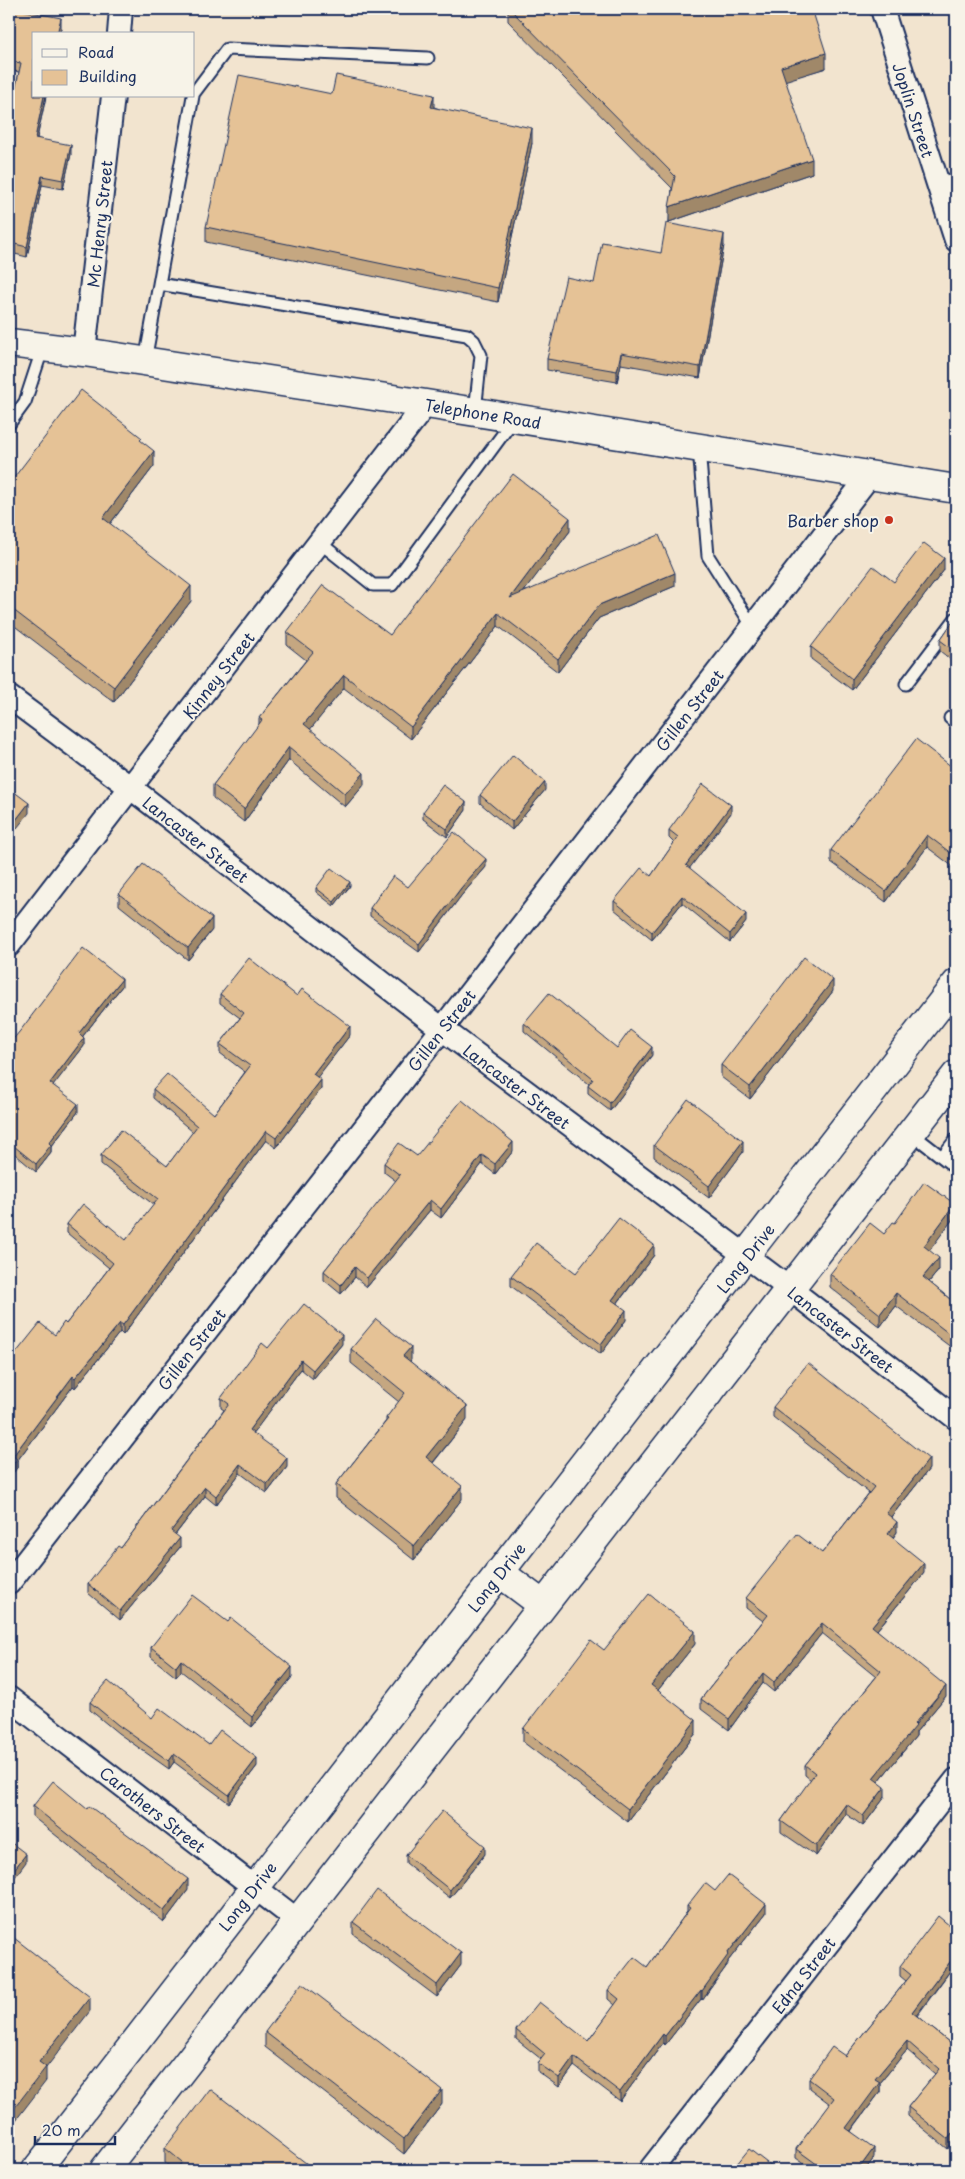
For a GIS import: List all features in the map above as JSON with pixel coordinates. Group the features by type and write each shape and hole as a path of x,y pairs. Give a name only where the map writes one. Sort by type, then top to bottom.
{"main road":[{"name":"Telephone Road","path":"9,343 84,352 426,404 956,489"},
{"name":"Long Drive","path":"36,2170 499,1572 747,1257 956,984"},
{"path":"104,2170 956,1075"},
{"path":"499,1572 543,1605"}],"street":[{"path":"119,32 121,9"},
{"name":"Joplin Street","path":"882,9 947,181 956,240"},
{"name":"Mc Henry Street","path":"84,352 114,98"},
{"name":"Kinney Street","path":"9,945 426,404"},
{"name":"Gillen Street","path":"9,1583 442,1029 870,476"},
{"name":"Lancaster Street","path":"9,697 131,788 442,1029 790,1289 956,1418"},
{"name":"Carothers Street","path":"9,1698 297,1920"},
{"name":"Edna Street","path":"650,2170 956,1780"}],"lane":[{"path":"195,92 227,49 428,58"},
{"path":"145,361 192,98"},
{"path":"159,284 467,335 474,341 481,355 475,412"},
{"path":"9,424 25,402 43,347"},
{"path":"320,542 373,585 392,585 514,418"},
{"path":"699,448 708,556 753,627"},
{"path":"906,684 956,618"},
{"path":"911,1133 956,1168"},
{"path":"942,1157 956,1139"}],"building":[{"path":"9,9 61,18 58,32 32,32 32,98 44,98 35,138 71,145 63,180 42,176 27,247 15,244 10,266 9,118 21,63 9,61"},
{"path":"510,9 812,9 826,53 781,67 812,159 669,207 675,176"},
{"path":"239,75 332,94 336,75 434,95 431,107 532,128 498,288 206,227"},
{"path":"666,223 724,234 700,367 621,353 617,371 547,359 566,277 594,283 602,242 661,253"},
{"path":"81,390 142,438 140,440 154,451 103,518 191,586 114,687 12,609 9,612 9,484"},
{"path":"513,474 570,518 510,598 659,535 675,573 599,605 558,659 498,613 411,727 344,675 304,724 364,773 345,794 289,747 244,809 213,785 262,720 259,718 313,652 287,632 323,585 390,635"},
{"path":"924,543 944,558 852,679 811,647 873,566 894,582"},
{"path":"956,617 956,652 940,640"},
{"path":"916,739 956,770 956,857 927,835 886,891 831,850"},
{"path":"513,755 545,782 512,822 480,795"},
{"path":"703,784 731,805 686,865 746,914 730,934 682,896 652,932 614,901 641,868 651,876 678,837 669,830"},
{"path":"443,785 466,802 447,829 423,812"},
{"path":"9,788 29,803 9,829"},
{"path":"454,832 486,859 461,888 419,944 370,908 393,876 408,887"},
{"path":"143,864 212,918 188,948 119,894"},
{"path":"331,868 350,882 334,902 316,888"},
{"path":"83,948 122,979 79,1033 84,1038 50,1083 78,1104 36,1164 9,1142 9,1044"},
{"path":"804,957 833,980 750,1087 721,1065"},
{"path":"249,958 297,996 302,989 350,1026 313,1074 321,1080 276,1138 266,1131 123,1325 120,1323 75,1378 73,1376 13,1456 17,1459 9,1469 9,1356 12,1358 40,1323 55,1335 64,1322 66,1324 113,1263 67,1224 83,1204 126,1240 158,1199 101,1155 121,1130 167,1166 197,1126 153,1089 167,1074 214,1114 250,1066 220,1044 244,1013 220,994"},
{"path":"549,993 617,1048 630,1030 652,1047 610,1103 588,1086 593,1079 524,1023"},
{"path":"688,1099 743,1141 709,1186 654,1145"},
{"path":"462,1100 513,1142 495,1164 482,1155 441,1209 430,1200 367,1278 355,1267 341,1285 324,1271 400,1175 384,1163 399,1143 417,1156"},
{"path":"924,1182 955,1204 924,1246 939,1258 923,1277 956,1304 956,1339 896,1293 880,1314 830,1274 870,1223 884,1234 893,1222 895,1223"},
{"path":"619,1218 654,1245 612,1300 626,1310 601,1344 511,1276 536,1243 576,1273"},
{"path":"304,1304 342,1335 313,1370 301,1360 249,1430 287,1458 267,1484 240,1464 216,1496 205,1487 171,1531 180,1538 120,1611 88,1584 118,1546 121,1548 229,1404 221,1398 262,1343 268,1348"},
{"path":"376,1319 411,1347 403,1356 467,1406 426,1457 462,1486 414,1546 336,1484 388,1419 386,1418 405,1393 351,1349"},
{"path":"808,1363 929,1459 886,1513 897,1522 888,1534 924,1563 872,1626 946,1686 873,1778 885,1787 863,1816 846,1804 816,1846 781,1821 815,1773 805,1765 881,1671 822,1623 774,1682 763,1673 729,1719 701,1699 768,1615 746,1598 797,1534 822,1553 874,1487 773,1407"},
{"path":"649,1594 695,1631 651,1685 696,1720 628,1809 523,1729 591,1640 604,1650"},
{"path":"192,1595 228,1622 231,1618 292,1667 252,1717 181,1660 176,1667 151,1647"},
{"path":"108,1681 152,1718 159,1708 209,1745 220,1730 257,1758 229,1795 174,1754 169,1761 118,1725 90,1702"},
{"path":"53,1781 87,1809 89,1806 188,1879 164,1911 33,1806"},
{"path":"442,1811 485,1846 450,1890 406,1855"},
{"path":"9,1841 26,1854 9,1876"},
{"path":"728,1875 766,1904 727,1954 702,1991 665,2036 663,2034 620,2092 574,2057 559,2078 538,2063 545,2054 516,2030 539,2002 588,2041 619,1999 608,1990 634,1957 647,1967 690,1908 687,1906 705,1883 715,1891"},
{"path":"377,1890 461,1953 437,1985 353,1922"},
{"path":"938,1916 956,1931 956,1954 912,2012 956,2048 956,2129 948,2139 908,2107 939,2069 907,2041 875,2079 880,2082 846,2128 874,2148 858,2170 825,2170 796,2149 834,2098 809,2079 832,2047 845,2056 911,1975 900,1966"},
{"path":"9,1934 90,1997 39,2062 46,2067 9,2115"},
{"path":"302,1983 442,2090 404,2139 265,2032"},
{"path":"210,2089 315,2170 176,2170 182,2162 165,2148"},
{"path":"749,2149 776,2170 732,2170"}],"place":[{"name":"Barber shop","path":"889,520"}]}
